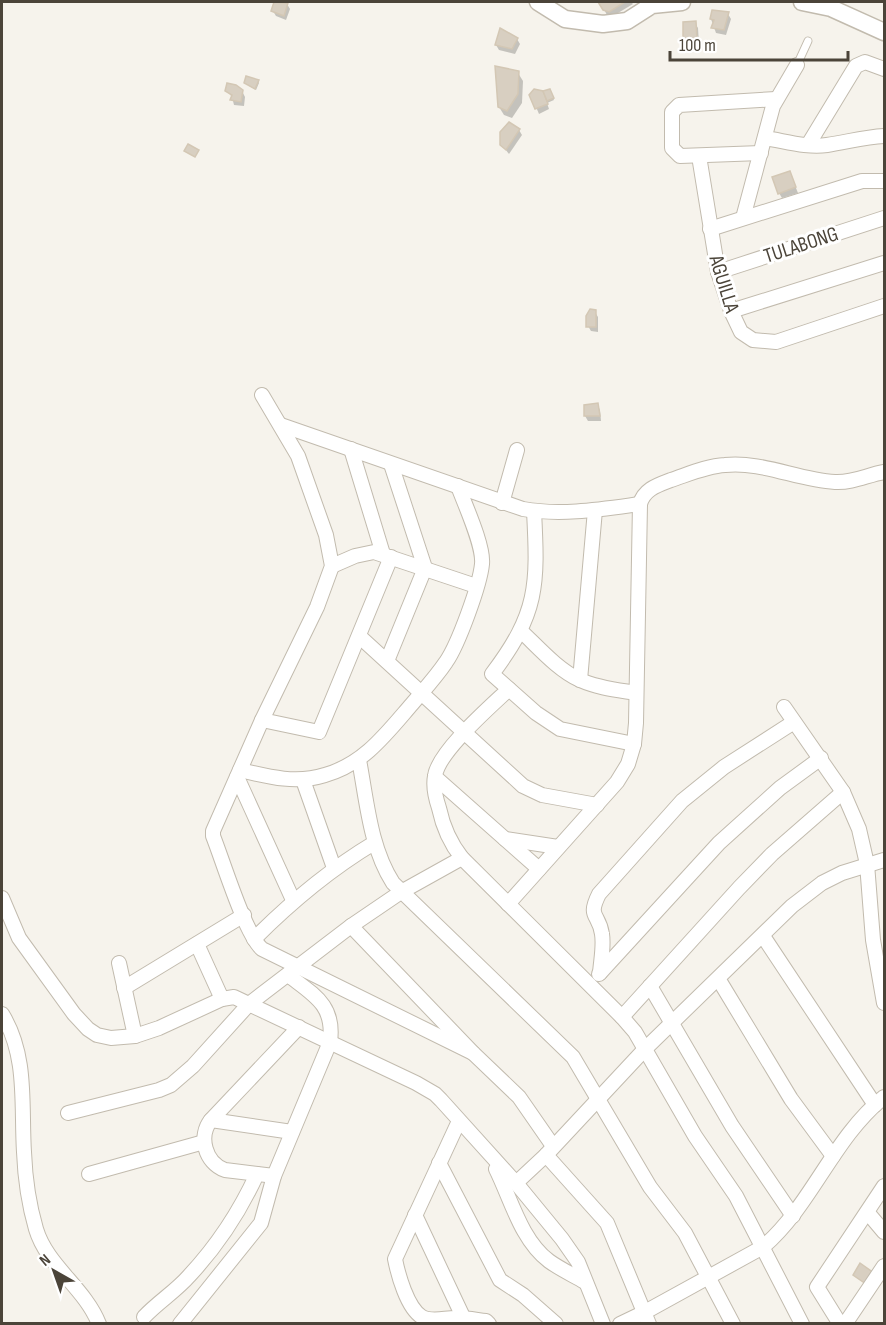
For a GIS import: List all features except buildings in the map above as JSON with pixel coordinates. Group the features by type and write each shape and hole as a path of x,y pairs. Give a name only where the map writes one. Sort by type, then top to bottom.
{"street":[{"path":"538,2 565,19 603,24 627,21 652,5 682,2"},
{"path":"802,2 831,8 885,32"},
{"path":"808,145 856,66 865,62 885,69"},
{"path":"743,218 773,106 796,65"},
{"path":"761,153 680,156 674,152 672,112 676,106 776,99"},
{"path":"765,138 808,145 826,145 885,136"},
{"name":"AGUILLA","path":"699,156 718,272 731,311 741,332 753,340 776,342 885,306"},
{"path":"710,229 862,182 885,181"},
{"name":"TULABONG","path":"718,272 885,218"},
{"path":"731,311 885,263"},
{"path":"261,395 298,456 326,535 332,566 317,606 262,720 213,831 213,836 254,939 262,949 293,971 473,1053"},
{"path":"281,425 534,511 596,510 640,504"},
{"path":"262,720 319,732 359,636 387,556 351,449"},
{"path":"502,502 517,450"},
{"path":"387,661 425,568 391,464"},
{"path":"508,904 617,782 628,764 634,744 640,504 646,493 654,487 686,474 725,465 759,467 837,482 854,481 885,472"},
{"path":"239,773 303,780 326,775 359,760 373,749 446,662 454,649 482,564 481,551 459,486"},
{"path":"580,680 596,510"},
{"path":"534,511 536,578 534,595 521,631 492,674 542,718 560,729 634,744"},
{"path":"332,566 365,553 387,556 476,585"},
{"path":"521,631 565,670 580,680 610,689 636,693"},
{"path":"359,636 513,778 542,795 597,805"},
{"path":"508,689 464,733 438,765 435,777 436,796 451,844 462,858 635,1032 694,1136 736,1196 802,1323"},
{"path":"784,707 843,792 859,829 867,864 873,940 885,1003"},
{"path":"600,973 602,933 593,914 593,906 599,894 682,801 724,767 794,722"},
{"path":"589,984 719,843 780,788 821,758"},
{"path":"359,760 374,843 386,872 401,892 573,1057 650,1187 685,1233 733,1323"},
{"path":"239,773 293,900"},
{"path":"435,777 539,869"},
{"path":"303,780 334,868"},
{"path":"622,1017 772,854 843,792"},
{"path":"505,839 558,847"},
{"path":"254,939 293,900 334,868 374,843"},
{"path":"68,1113 171,1085 193,1066 249,1004 351,926 401,892 462,858"},
{"path":"515,1190 645,1049 809,891 822,882 867,864 885,860"},
{"path":"2,898 19,938 74,1014 97,1035 111,1038 135,1036 159,1028 222,999 234,997 427,1089 441,1100 490,1156 515,1190 562,1239 578,1262 603,1323"},
{"path":"124,988 244,915"},
{"path":"351,926 473,1053 519,1097 550,1150 607,1223 647,1318"},
{"path":"620,1323 647,1318 763,1247 793,1216 833,1156 861,1119 880,1101 763,936"},
{"path":"197,944 222,999"},
{"path":"119,963 135,1036"},
{"path":"180,1323 255,1233 265,1210 273,1176 330,1042 332,1032 330,1017 317,997 293,971"},
{"path":"719,980 791,1099 833,1156"},
{"path":"650,986 720,1107 793,1216"},
{"path":"2,1014 15,1040 20,1060 24,1154 36,1230 44,1248 92,1308 99,1323"},
{"path":"273,1176 218,1168 211,1160 204,1142 206,1126 299,1027"},
{"path":"211,1120 292,1132"},
{"path":"459,1121 395,1259 399,1278 406,1294 414,1309 422,1317 437,1320 457,1318 489,1323"},
{"path":"89,1174 204,1142"},
{"path":"439,1163 500,1280 523,1294 556,1323"},
{"path":"144,1317 189,1277 245,1199 257,1174"},
{"path":"840,1323 817,1287 885,1186"},
{"path":"515,1190 521,1226 536,1248 548,1260 585,1282"},
{"path":"868,1213 885,1232"},
{"path":"415,1215 464,1319"},
{"path":"845,1323 885,1266"}],"lane":[{"path":"796,65 808,41"}]}
